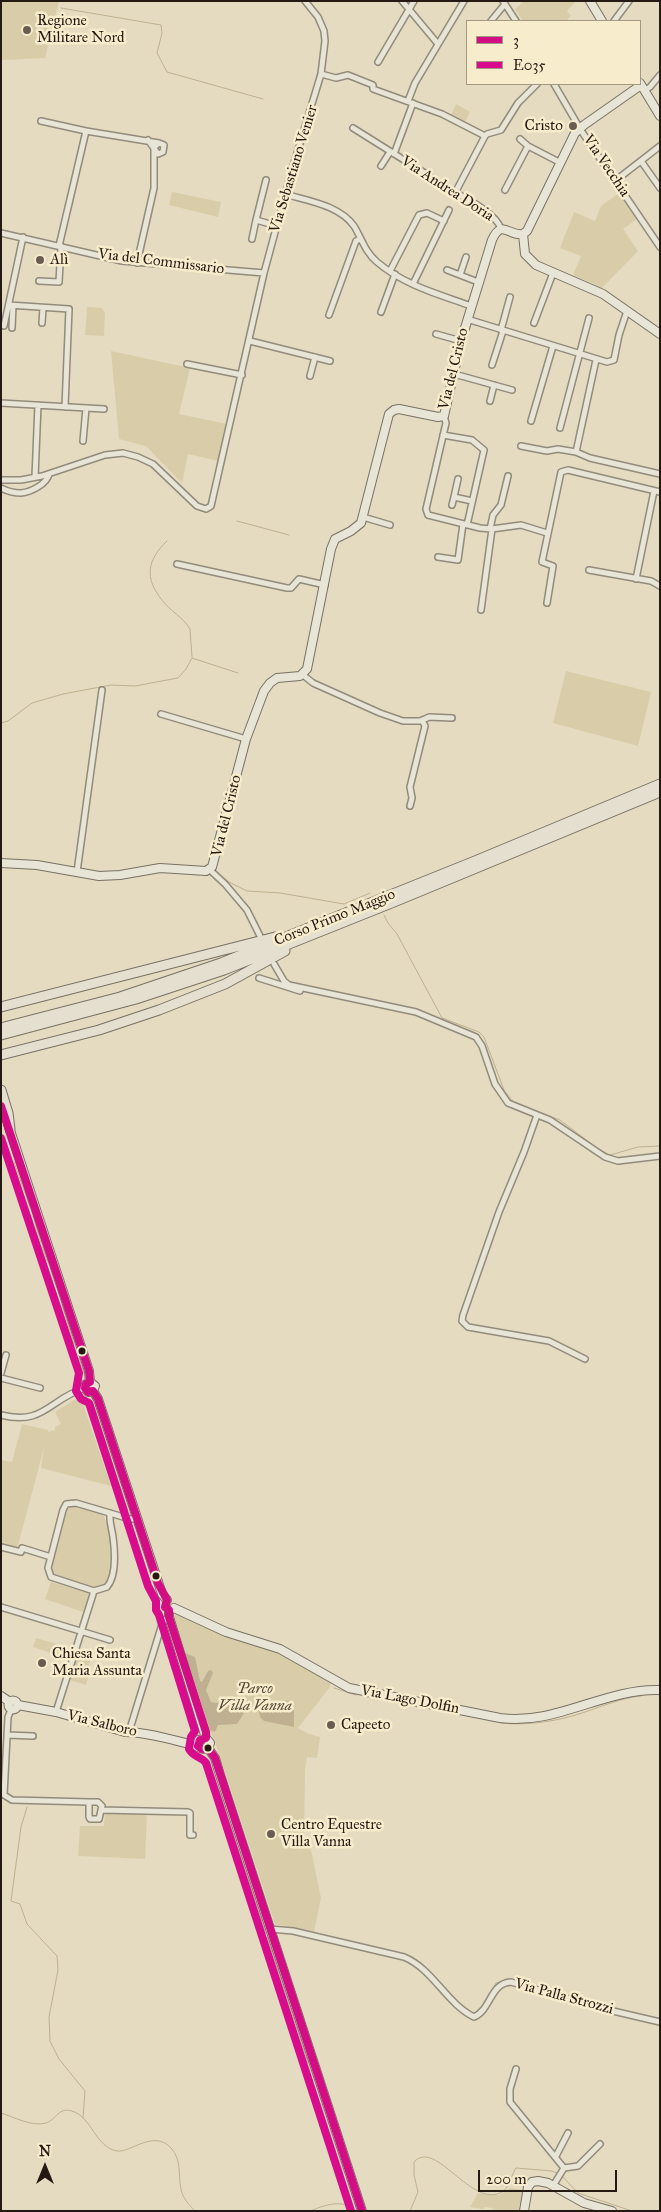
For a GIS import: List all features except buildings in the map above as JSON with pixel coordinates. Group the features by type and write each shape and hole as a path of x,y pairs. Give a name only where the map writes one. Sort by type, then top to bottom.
{"highway":[{"name":"Corso Primo Maggio","path":"1,1028 100,1006 204,970 660,784"},
{"name":"Corso Primo Maggio","path":"1,1036 215,973 660,792"},
{"path":"3,1057 130,1020 210,990 294,947 319,937 334,926"},
{"path":"1,1007 313,927"},
{"path":"1,1090 8,1113 10,1129"}],"street":[{"name":"Via Sebastiano Venier","path":"1,480 49,474 105,455 130,454 153,464 192,502 206,509 211,506 264,273 285,194 321,74 325,41 324,31 318,17 305,1"},
{"path":"402,1 438,44"},
{"path":"378,62 414,1"},
{"path":"392,153 415,82 464,1"},
{"path":"590,1 601,20"},
{"path":"615,20 629,1"},
{"path":"492,20 504,2 515,20"},
{"path":"321,74 336,78 348,75 373,85 373,89 442,114 485,136"},
{"path":"501,229 507,229 518,235 527,231 559,162 580,128 642,86 650,87 660,75"},
{"path":"455,193 485,136 501,130 518,103 536,85"},
{"name":"Via Vecchia","path":"555,85 580,128 660,247"},
{"path":"642,86 660,116"},
{"path":"41,121 86,131 159,143 165,147 155,165"},
{"name":"Via Andrea Doria","path":"354,128 490,214 501,229"},
{"path":"39,281 58,282 60,246 86,131"},
{"path":"520,139 528,146 559,162"},
{"path":"148,140 156,153 162,153"},
{"path":"136,263 154,188 154,148 159,143"},
{"path":"505,190 528,146"},
{"path":"615,181 660,146"},
{"name":"Via Andrea Doria","path":"381,166 392,153"},
{"path":"641,162 660,188"},
{"path":"252,238 266,180"},
{"path":"285,194 324,206 345,217 354,226 372,257 390,271 413,284 471,306"},
{"path":"413,284 449,210"},
{"path":"390,271 419,215 427,213 444,221"},
{"path":"256,220 276,226"},
{"name":"Via del Cristo","path":"363,517 391,412 399,409 438,417 444,416 461,341 478,282 492,240 496,232 501,229"},
{"name":"Via del Commissario","path":"1,233 111,259 136,263 264,273"},
{"path":"523,234 524,250 536,265 553,274 603,294 660,334"},
{"path":"1,326 4,326 11,305 24,237"},
{"path":"329,315 356,241 360,238"},
{"path":"460,275 466,257"},
{"path":"447,270 478,282"},
{"path":"381,312 395,274"},
{"path":"534,323 553,274"},
{"path":"492,365 510,297"},
{"path":"11,305 69,309 65,407"},
{"path":"11,305 12,328"},
{"path":"42,323 43,308"},
{"path":"467,319 578,355 607,362 614,360 619,335 627,311"},
{"path":"560,428 589,318"},
{"path":"436,334 461,341"},
{"path":"250,341 330,361"},
{"path":"531,421 553,346"},
{"path":"310,376 315,357"},
{"path":"576,452 596,360"},
{"path":"188,364 242,376"},
{"path":"454,374 512,390"},
{"path":"490,401 494,385"},
{"path":"1,404 104,409"},
{"path":"35,477 38,405"},
{"path":"83,441 86,408"},
{"path":"444,416 446,421 426,512 430,516 491,529 517,525 547,532"},
{"path":"438,557 458,560 465,524 484,452 483,447 477,442 443,435"},
{"path":"521,446 547,451 558,449 576,452 590,458 660,474"},
{"path":"547,603 553,566 544,564 543,558 559,475 564,470 657,491 636,579"},
{"name":"Via Sebastiano Venier","path":"1,488 19,493 28,492 43,483 49,474"},
{"path":"481,610 493,515 501,505 508,476"},
{"path":"452,505 458,479"},
{"path":"454,497 472,501"},
{"path":"390,525 363,517 358,527 335,539 331,549 309,663 303,675 313,683 380,714 403,720 422,720 429,717 452,718"},
{"path":"177,564 287,588 291,588 299,579 325,585"},
{"path":"589,570 651,581 660,586"},
{"name":"Via del Cristo","path":"1,863 37,864 108,876 160,868 210,870 215,863 246,740 260,700 270,683 277,678 303,675"},
{"path":"77,872 102,690"},
{"path":"162,714 246,740"},
{"path":"410,806 412,798 410,786 425,726 422,720"},
{"path":"210,870 225,884 247,910 260,936"},
{"path":"274,964 284,981 289,985 416,1012 476,1037 482,1046 495,1084 508,1103 537,1115 567,1131 605,1158 618,1160 660,1156"},
{"path":"259,978 293,990 328,997 340,996"},
{"path":"1,1105 89,1372 89,1387 98,1399 162,1594 166,1600 174,1600 176,1605 163,1621 129,1732"},
{"path":"537,1115 478,1270 462,1322 468,1327 549,1341 585,1360"},
{"path":"1,1373 6,1355"},
{"path":"1,1378 40,1388"},
{"path":"1,1415 19,1418 38,1415 67,1396 89,1387"},
{"path":"110,1513 114,1550 112,1578 107,1587 94,1591 51,1577 48,1572 51,1557 66,1504 76,1503 110,1513 130,1519 137,1519"},
{"path":"1,1547 21,1552 22,1548 51,1557"},
{"path":"56,1712 94,1591"},
{"path":"1,1607 110,1640"},
{"path":"171,1612 204,1725 203,1738 198,1744 202,1750 208,1748"},
{"name":"Via Lago Dolfin","path":"171,1612 280,1649 349,1688 512,1720 535,1718 575,1709 634,1691 660,1690"},
{"name":"Via Salboro","path":"1,1696 13,1706 56,1712 129,1732 199,1747"},
{"path":"13,1706 8,1717 4,1794 12,1800 89,1802 101,1804 100,1819 90,1819 89,1802"},
{"path":"7,1735 33,1736"},
{"path":"203,1738 210,1743 208,1748"},
{"name":"Via Salboro","path":"187,1743 203,1738"},
{"path":"208,1748 215,1758 270,1929 319,2068 362,2211"},
{"path":"102,1810 188,1812 190,1813 190,1835 193,1835"},
{"name":"Via Palla Strozzi","path":"270,1929 302,1933 389,1952 410,1959 426,1972 446,1995 474,2017 480,2014 499,1985 511,1982 600,2008 660,2022"},
{"path":"516,2069 510,2089 510,2102 556,2156 563,2170"},
{"path":"556,2156 568,2133"},
{"path":"554,2184 563,2170 578,2166 600,2144"},
{"path":"524,2211 526,2194 532,2182 543,2181 554,2184 584,2203 612,2211"}],"green space":[{"name":"Regione Militare Nord","path":"1,1 59,1 45,58 1,60"},
{"path":"524,1 576,1 567,11 571,16 567,20 522,20 515,9"},
{"path":"456,104 470,112 465,122 451,115"},
{"path":"172,192 221,202 218,217 169,205"},
{"path":"619,193 637,219 623,229 638,251 601,289 573,275 581,256 560,248 574,212 595,221 601,206"},
{"path":"87,307 102,308 105,313 104,336 85,335"},
{"path":"111,351 190,368 179,414 227,424 218,461 188,454 182,483 146,446 119,439"},
{"path":"566,671 651,692 638,746 553,723"},
{"path":"77,1398 81,1398 111,1486 41,1468 44,1448 17,1549 1,1544 1,1460 12,1462 22,1424 48,1430 48,1432 55,1430 55,1427 61,1424 55,1412"},
{"path":"75,1506 102,1514 108,1527 112,1546 111,1574 106,1583 96,1588 52,1574 51,1569 66,1511 69,1507"},
{"path":"51,1582 89,1593 83,1612 45,1599"},
{"name":"Parco Villa Vanna","path":"177,1613 273,1648 331,1681 330,1687 298,1728 320,1737 317,1758 307,1757 305,1770 304,1840 309,1840 321,1898 314,1932 275,1924 172,1619 173,1614"},
{"path":"36,1638 60,1645 57,1655 33,1647"},
{"path":"78,1651 92,1655 87,1671 90,1672 86,1685 69,1680"},
{"path":"105,1812 147,1813 145,1859 78,1856 80,1826 104,1826"},
{"path":"510,2188 524,2190 521,2211 494,2211 492,2208 470,2207 478,2193 499,2195"}],"shaded area":[{"path":"185,1653 195,1657 200,1681 202,1682 208,1671 211,1670 213,1673 206,1690 211,1702 231,1700 243,1706 244,1713 237,1724 218,1725 215,1732 210,1730"},
{"path":"284,1700 293,1702 294,1727 264,1721 260,1717 259,1712 263,1708"}],"waterway":[{"path":"61,8 161,25 162,33 157,53 167,72 263,99"},
{"path":"237,521 289,535"},
{"path":"167,541 155,555 150,569 150,577 156,592 162,600 190,629 192,657"},
{"path":"1,723 8,721 32,703 63,694 111,685 135,686 178,678 192,658 238,673"},
{"path":"216,872 229,882 247,891 280,893 344,904 370,893"},
{"path":"384,915 397,934 442,1018 479,1032 484,1037 504,1090 514,1103"},
{"path":"522,1106 560,1120 598,1149 610,1155 638,1147 660,1146"},
{"path":"14,1162 30,1207"},
{"path":"33,1216 41,1243"},
{"path":"42,1246 47,1261"},
{"path":"62,1305 74,1344"},
{"path":"79,1358 84,1373"},
{"path":"93,1403 128,1511"},
{"path":"334,1688 356,1695"},
{"path":"648,1694 660,1694"},
{"path":"363,1696 378,1700"},
{"path":"501,1723 522,1724 554,1720 619,1700 641,1696"},
{"path":"385,1701 470,1716"},
{"path":"219,1790 266,1934"},
{"path":"27,1807 21,1827 11,1901 20,1904 27,1924 57,1956 58,1970 49,2017 50,2041 59,2059 85,2091 83,2118"},
{"path":"313,1933 360,1944"},
{"path":"267,1937 308,2063"},
{"path":"364,1945 414,1958 440,1984"},
{"path":"480,2010 496,1983 508,1980"},
{"path":"451,1996 467,2010"},
{"path":"611,2008 660,2019"},
{"path":"1,2113 29,2123 41,2124 50,2121 61,2112 72,2111 84,2119 104,2144 117,2151 150,2141 164,2143 171,2148 177,2158 182,2192 186,2201 195,2211"},
{"path":"410,2211 418,2192 414,2175 414,2162 423,2157 433,2159 466,2184 490,2195 505,2190 516,2168 552,2171 559,2174"},
{"path":"562,2176 578,2193 632,2211"},
{"path":"310,2211 334,2204 345,2205 356,2211"}],"transit line":[{"name":"3","path":"1,1106 89,1371 90,1382 86,1384 85,1388 88,1392 93,1391 98,1399 158,1583 167,1600 165,1607 169,1610 169,1617 206,1732 206,1738 200,1740 198,1746 202,1749 208,1748 215,1758 362,2211"},
{"name":"E035","path":"1,1138 79,1373 76,1391 81,1399 89,1403 148,1586 156,1601 156,1610 195,1731 191,1737 189,1749 206,1763 351,2211"}],"place":[{"name":"Regione Militare Nord","path":"27,30"},
{"name":"Cristo","path":"573,126"},
{"name":"Alì","path":"40,260"},
{"name":"Chiesa Santa Maria Assunta","path":"42,1663"},
{"name":"Capeeto","path":"331,1725"},
{"name":"Centro Equestre Villa Vanna","path":"271,1834"}]}
